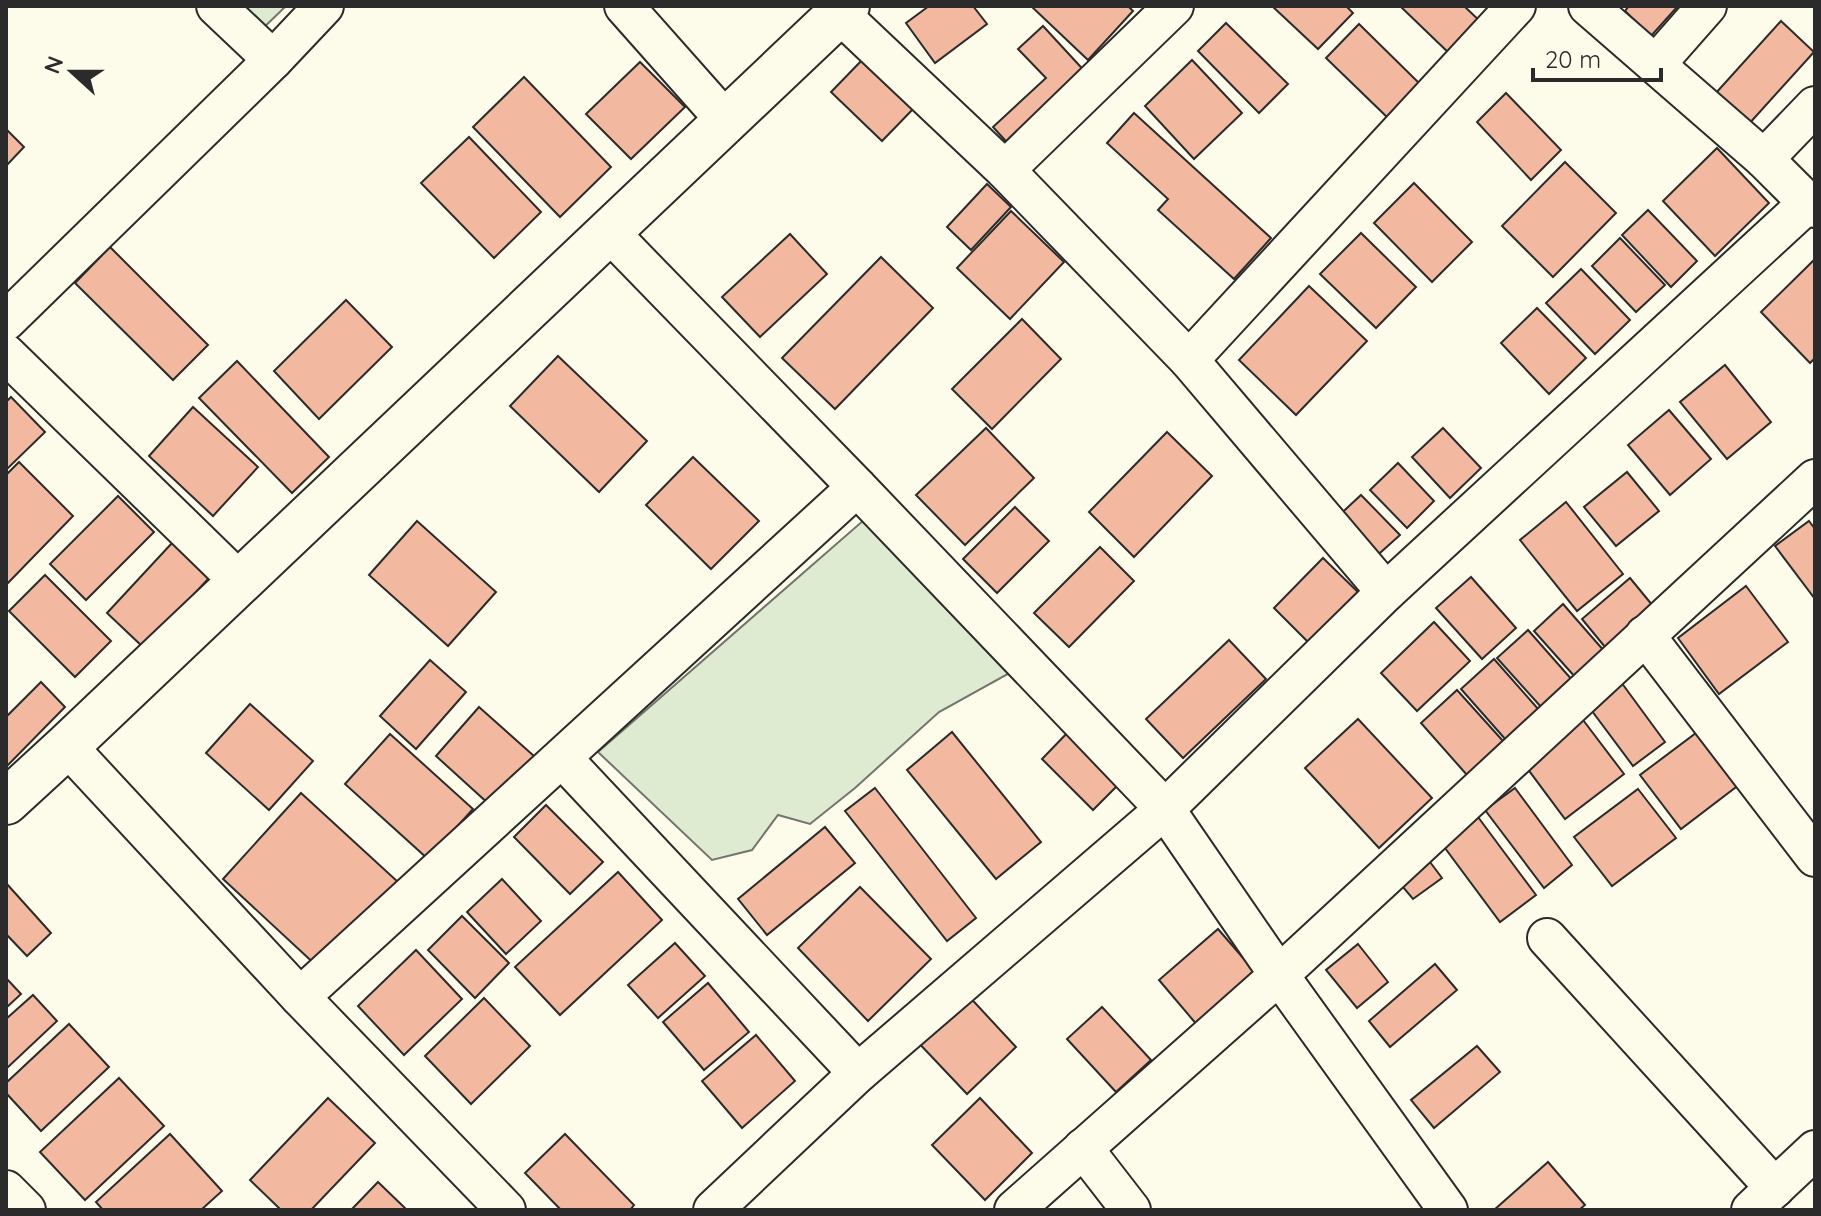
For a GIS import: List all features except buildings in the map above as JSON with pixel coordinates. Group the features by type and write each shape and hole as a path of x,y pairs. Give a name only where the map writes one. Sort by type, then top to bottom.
{"street":[{"path":"216,6 273,60"},
{"path":"6,321 273,60 324,6"},
{"path":"624,6 726,121"},
{"path":"1005,170 1174,6"},
{"path":"1189,360 1516,6"},
{"path":"713,1210 858,1073 1165,809 1386,592 1811,206 1764,159 1588,6"},
{"path":"1656,64 1707,6"},
{"path":"6,802 843,10 1005,170 1189,360 1386,592"},
{"path":"1764,159 1815,106"},
{"path":"609,232 1165,809 1279,975 1448,1210"},
{"path":"6,354 239,581"},
{"path":"300,997 857,487"},
{"path":"1014,1210 1279,975 1645,635 1811,490"},
{"path":"1645,635 1815,857"},
{"path":"67,746 300,997 506,1210"},
{"path":"562,758 858,1073"},
{"path":"1547,938 1763,1199 1815,1150"},
{"path":"1083,1148 1131,1210"},
{"path":"6,1190 26,1210"}],"green space":[{"path":"228,6 286,6 257,34"},
{"path":"865,519 1015,670 939,712 810,824 778,815 752,850 712,860 598,752"}]}
